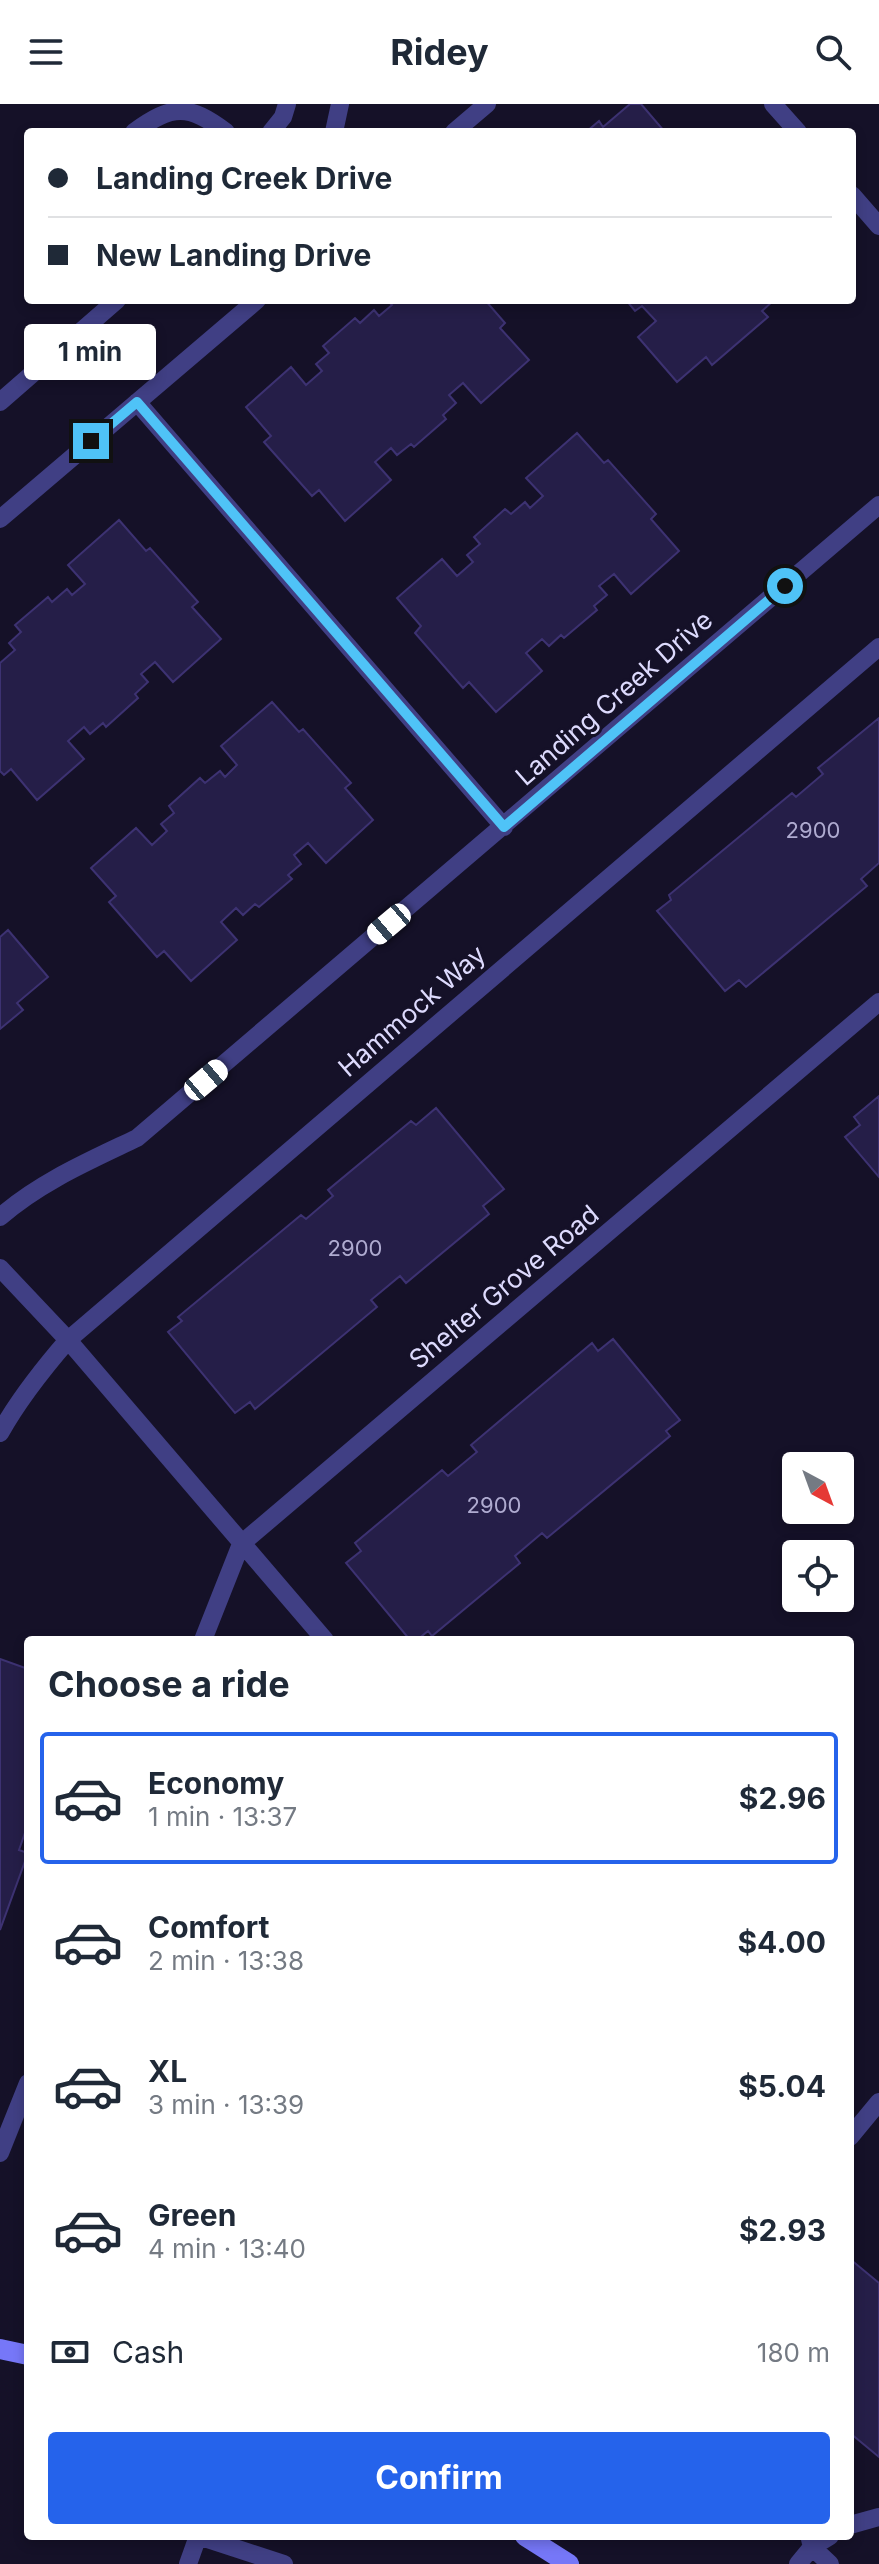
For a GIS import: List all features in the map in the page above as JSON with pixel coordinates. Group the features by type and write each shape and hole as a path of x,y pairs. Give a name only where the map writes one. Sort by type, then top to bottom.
{"street":[{"path":"0,2349 24,2354"},
{"path":"530,2540 557,2561"}],"lane":[{"path":"274,128 283,117 287,104"},
{"path":"335,128 340,104"},
{"path":"459,128 487,104"},
{"path":"773,104 794,128"},
{"path":"139,128 170,110 188,109 220,128"},
{"path":"856,200 879,226"},
{"path":"0,402 112,304"},
{"path":"0,519 252,304"},
{"path":"137,402 504,827"},
{"name":"Landing Creek Drive","path":"0,1217 21,1199 61,1174 137,1138 879,505"},
{"name":"Hammock Way","path":"0,1433 33,1383 68,1340 879,647"},
{"name":"Shelter Grove Road","path":"205,1636 241,1544 879,1002"},
{"path":"0,1268 68,1340 322,1636"},
{"path":"0,2153 5,2127 24,2091"},
{"path":"854,2132 879,2102"},
{"path":"854,2524 879,2517"},
{"path":"188,2564 197,2540"},
{"path":"210,2540 284,2564"},
{"path":"798,2564 811,2542 830,2564"}],"building":[{"path":"630,104 641,104 662,128 591,128 599,121 603,127"},
{"path":"488,304 505,323 500,328 529,360 481,403 463,383 449,395 456,403 443,415 446,419 414,447 411,444 397,455 391,448 375,462 391,480 345,521 319,490 312,496 264,442 271,436 246,407 291,367 306,385 322,371 316,364 329,353 323,346 355,318 360,323 374,310 379,316 392,305"},
{"path":"629,304 770,304 762,311 768,317 712,365 706,357 677,382 638,337 656,321 642,306 635,311"},
{"path":"577,433 604,463 608,460 656,514 651,519 679,551 631,594 614,574 599,586 607,595 594,606 597,610 564,638 561,635 549,646 542,639 526,653 542,671 496,712 469,682 463,688 415,633 421,626 397,598 442,559 457,576 473,562 467,555 480,544 474,537 505,509 511,514 525,502 530,508 543,496 526,478"},
{"path":"119,520 146,551 150,548 198,602 192,607 221,639 173,682 155,662 141,674 148,682 135,694 138,698 106,727 103,723 90,734 84,727 68,741 84,759 37,800 11,769 4,775 0,771 0,663 15,650 9,643 21,632 15,625 48,597 52,602 67,589 72,595 85,584 68,565"},
{"path":"272,702 299,732 303,729 351,783 345,788 373,820 326,863 308,843 294,855 301,864 288,875 292,879 259,907 255,904 243,915 236,908 221,922 237,940 191,981 164,951 157,957 109,902 116,896 91,868 136,828 152,845 167,831 161,824 174,813 169,806 200,778 205,783 220,771 225,777 237,765 221,746"},
{"path":"879,718 879,863 861,879 867,886 746,987 739,980 725,991 657,911 671,900 669,895 792,793 796,797 823,774 818,768"},
{"path":"8,930 48,977 17,1003 23,1010 0,1029 0,937"},
{"path":"879,1096 879,1177 845,1137 860,1125 854,1117"},
{"path":"436,1108 504,1189 483,1206 489,1214 406,1283 400,1276 371,1300 377,1307 255,1409 250,1402 235,1413 168,1332 182,1321 178,1317 301,1215 306,1219 333,1196 328,1190 411,1121 416,1125"},
{"path":"613,1339 680,1420 666,1431 670,1436 547,1538 542,1533 515,1556 520,1563 432,1636 428,1631 422,1636 407,1636 346,1563 361,1551 355,1543 442,1470 448,1476 477,1452 471,1445 592,1343 598,1351"},
{"path":"0,1659 24,1668 24,1836 19,1850 24,1852 24,1864 0,1930"},
{"path":"854,2262 879,2283 879,2457 854,2436"}],"route":[{"path":"91,441 137,402 504,827 785,586"}]}
